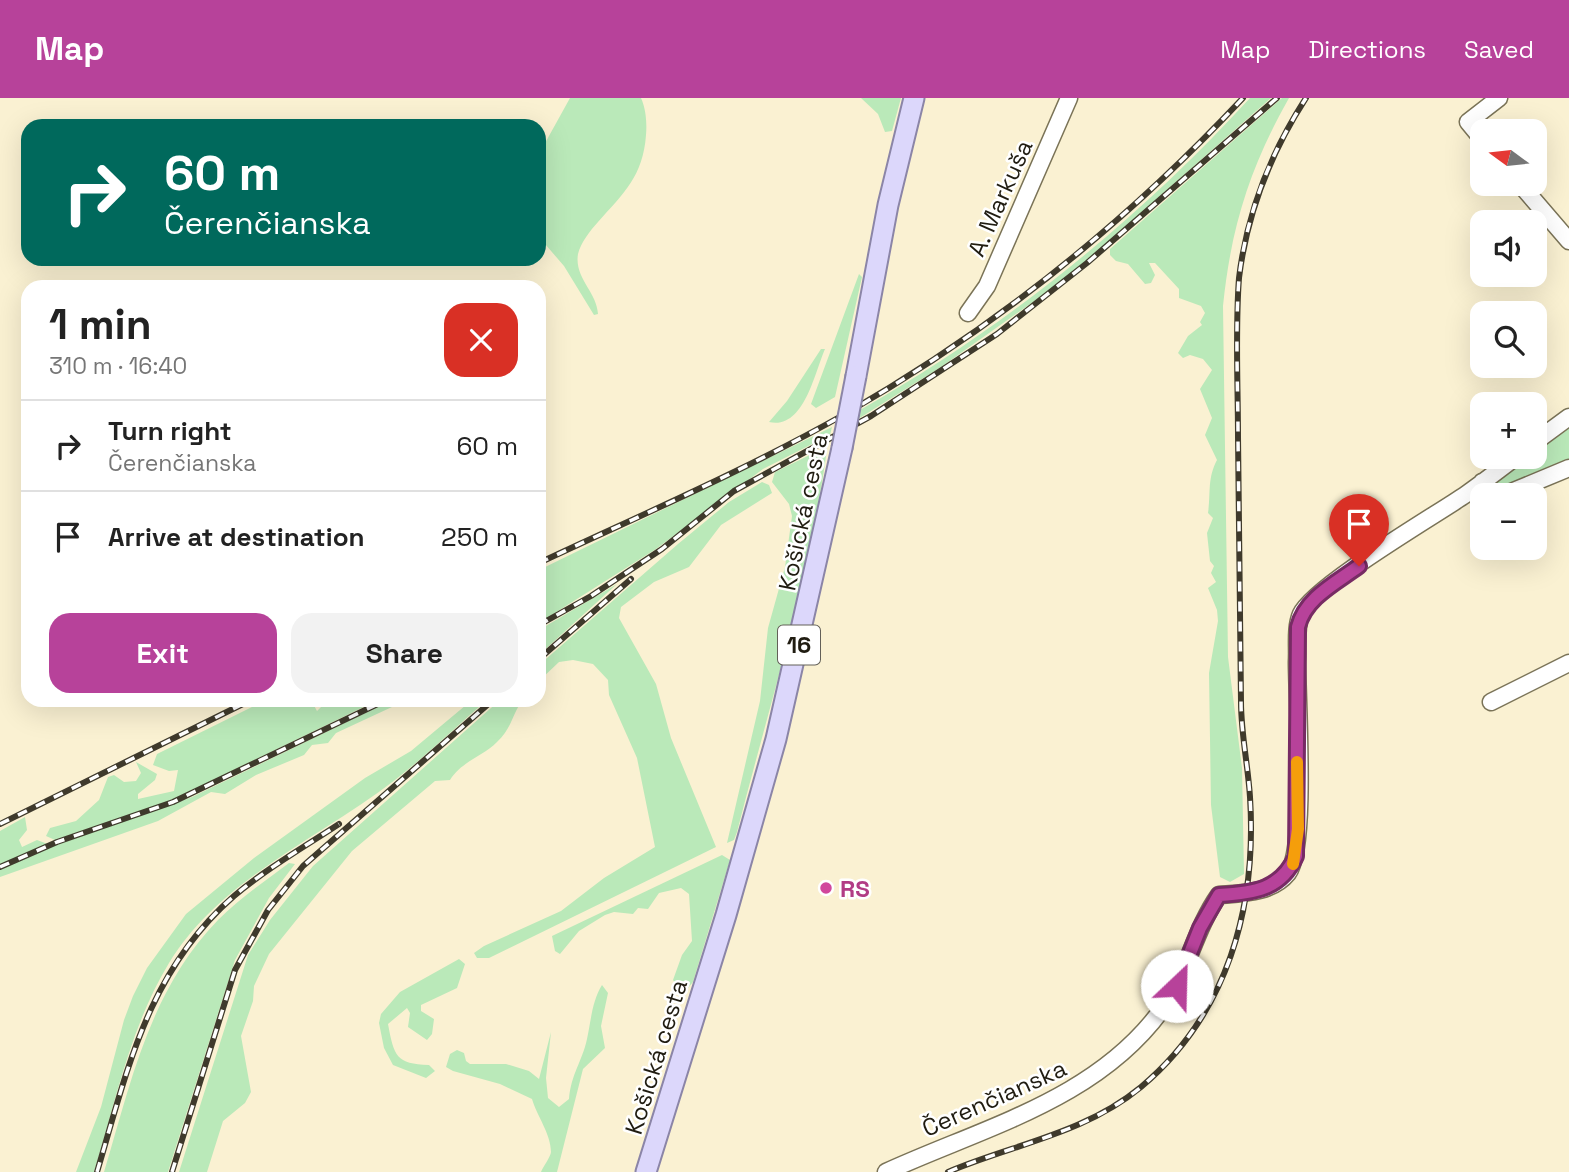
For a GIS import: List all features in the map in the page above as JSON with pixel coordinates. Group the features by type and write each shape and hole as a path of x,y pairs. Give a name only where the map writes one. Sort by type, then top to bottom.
{"main road":[{"name":"Košická cesta","path":"646,1172 730,902 772,751 842,448 888,205 914,98"}],"street":[{"name":"A. Markuša","path":"968,313 987,286 1069,98"},
{"path":"1472,119 1499,98"},
{"path":"1531,196 1569,241"},
{"path":"1547,433 1569,417"},
{"path":"1482,482 1489,490 1504,495 1569,468"},
{"name":"Čerenčianska","path":"886,1172 1055,1100 1088,1079 1136,1040 1164,1006 1177,986 1200,928 1219,895 1260,891 1272,886 1290,871 1296,856 1298,829 1298,627 1302,613 1312,601 1375,554 1500,469"},
{"path":"1491,702 1569,663"}],"green space":[{"path":"570,98 641,98 646,116 646,130 641,162 631,183 589,233 578,254 579,270 594,299 598,314 594,315 564,266 546,245 546,141"},
{"path":"861,98 901,98 892,131 885,132 878,114"},
{"path":"1250,98 1271,98 1093,255 1047,292 941,367 858,419 860,410 966,344 1018,307 1116,229 1162,187"},
{"path":"1282,98 1289,98 1263,148 1244,198 1231,250 1223,306 1228,657 1242,768 1244,874 1230,882 1220,877 1211,805 1209,673 1218,621 1217,610 1208,588 1216,582 1211,573 1214,566 1210,561 1207,533 1213,518 1208,513 1211,480 1217,460 1205,435 1212,418 1200,389 1212,370 1203,359 1190,355 1183,358 1178,353 1188,336 1202,325 1200,322 1205,313 1201,306 1179,298 1179,289 1155,263 1149,263 1155,275 1151,283 1145,284 1128,264 1116,261 1110,255 1110,249"},
{"path":"859,274 862,277 835,397 816,408 811,404"},
{"path":"821,349 825,349 812,385 799,409 781,422 769,422 787,401"},
{"path":"832,427 830,435 763,469 656,549 546,619 546,567"},
{"path":"1569,428 1569,464 1523,483 1493,483 1513,469 1547,469 1547,444"},
{"path":"824,448 827,449 820,497 788,642 737,832 734,840 727,843 760,701 768,628 785,567 792,516 789,504 772,482 775,472"},
{"path":"762,482 769,485 772,493 721,525 689,567 654,582 621,607 619,618 656,684 671,738 716,847 489,958 477,958 474,953 484,946 561,911 604,878 655,847 637,758 609,695 608,680 593,664 573,660 559,662 546,674 546,659 729,502"},
{"path":"617,584 546,649 546,626"},
{"path":"252,707 315,707 317,711 321,707 364,707 170,801 55,840 46,836 50,828 76,821 99,800 108,777 114,775 124,782 136,781 141,773 136,762 157,774 155,780 138,794 138,799 174,791 178,770 169,771 153,765 157,754"},
{"path":"378,707 392,707 336,733 328,743 312,745 304,755 256,775 225,794 211,792 158,821 0,877 0,831 25,817 27,830 19,840 22,847 37,840 53,846 192,797"},
{"path":"464,707 479,707 395,780 243,883 191,933 169,963 144,1013 125,1065 94,1172 76,1172 101,1107 133,996 147,968 186,914 254,858 365,778 411,751"},
{"path":"492,707 519,707 509,726 491,747 460,768 450,780 435,781 352,851 269,954 254,986 253,1001 241,1036 251,1092 245,1103 223,1121 207,1172 179,1172 248,955 270,920 313,866"},
{"path":"722,855 730,860 693,982 683,994 673,980 682,955 692,941 689,894 681,888 659,893 648,909 638,908 633,914 614,912 605,915 579,931 560,954 555,951 552,936"},
{"path":"289,863 295,864 269,898 235,960 168,1172 104,1172 134,1071 159,1007 175,976 218,920 243,897"},
{"path":"459,959 465,964 457,988 421,1005 421,1011 434,1019 432,1034 427,1040 408,1027 410,1013 407,1008 388,1024 392,1044 398,1056 410,1063 429,1065 435,1071 426,1078 393,1065 384,1048 379,1023 381,1014 400,992"},
{"path":"602,985 608,993 601,1026 605,1048 583,1069 557,1172 541,1172 551,1154 550,1145 532,1099 500,1084 453,1071 446,1067 450,1054 457,1050 464,1053 470,1064 506,1064 529,1071 539,1079 551,1032 546,1078 548,1098 559,1107 569,1099 572,1082 585,1047 594,1004"}],"railway":[{"path":"546,560 808,435 953,347 1056,271 1105,230 1153,188 1243,98"},
{"path":"546,621 591,596 662,549 734,491 871,416 997,334 1087,263 1277,98"},
{"path":"948,1172 1072,1127 1119,1103 1141,1087 1171,1058 1196,1026 1216,992 1231,956 1242,918 1251,838 1241,702 1237,358 1239,278 1248,230 1262,184 1281,140 1306,98"},
{"path":"546,653 631,579"},
{"path":"0,824 237,707"},
{"path":"0,867 57,842 173,802 371,707"},
{"path":"172,1172 235,970 268,910 303,866 485,707"},
{"path":"97,1172 131,1059 161,989 181,956 205,925 234,896 272,867 339,824"}],"slow traffic":[{"path":"1293,864 1298,829 1297,762"}],"place":[{"name":"RS","path":"826,888"}],"route":[{"path":"1177,986 1200,928 1219,895 1260,891 1272,886 1290,871 1296,856 1298,829 1298,627 1302,613 1312,601 1359,566"}]}
